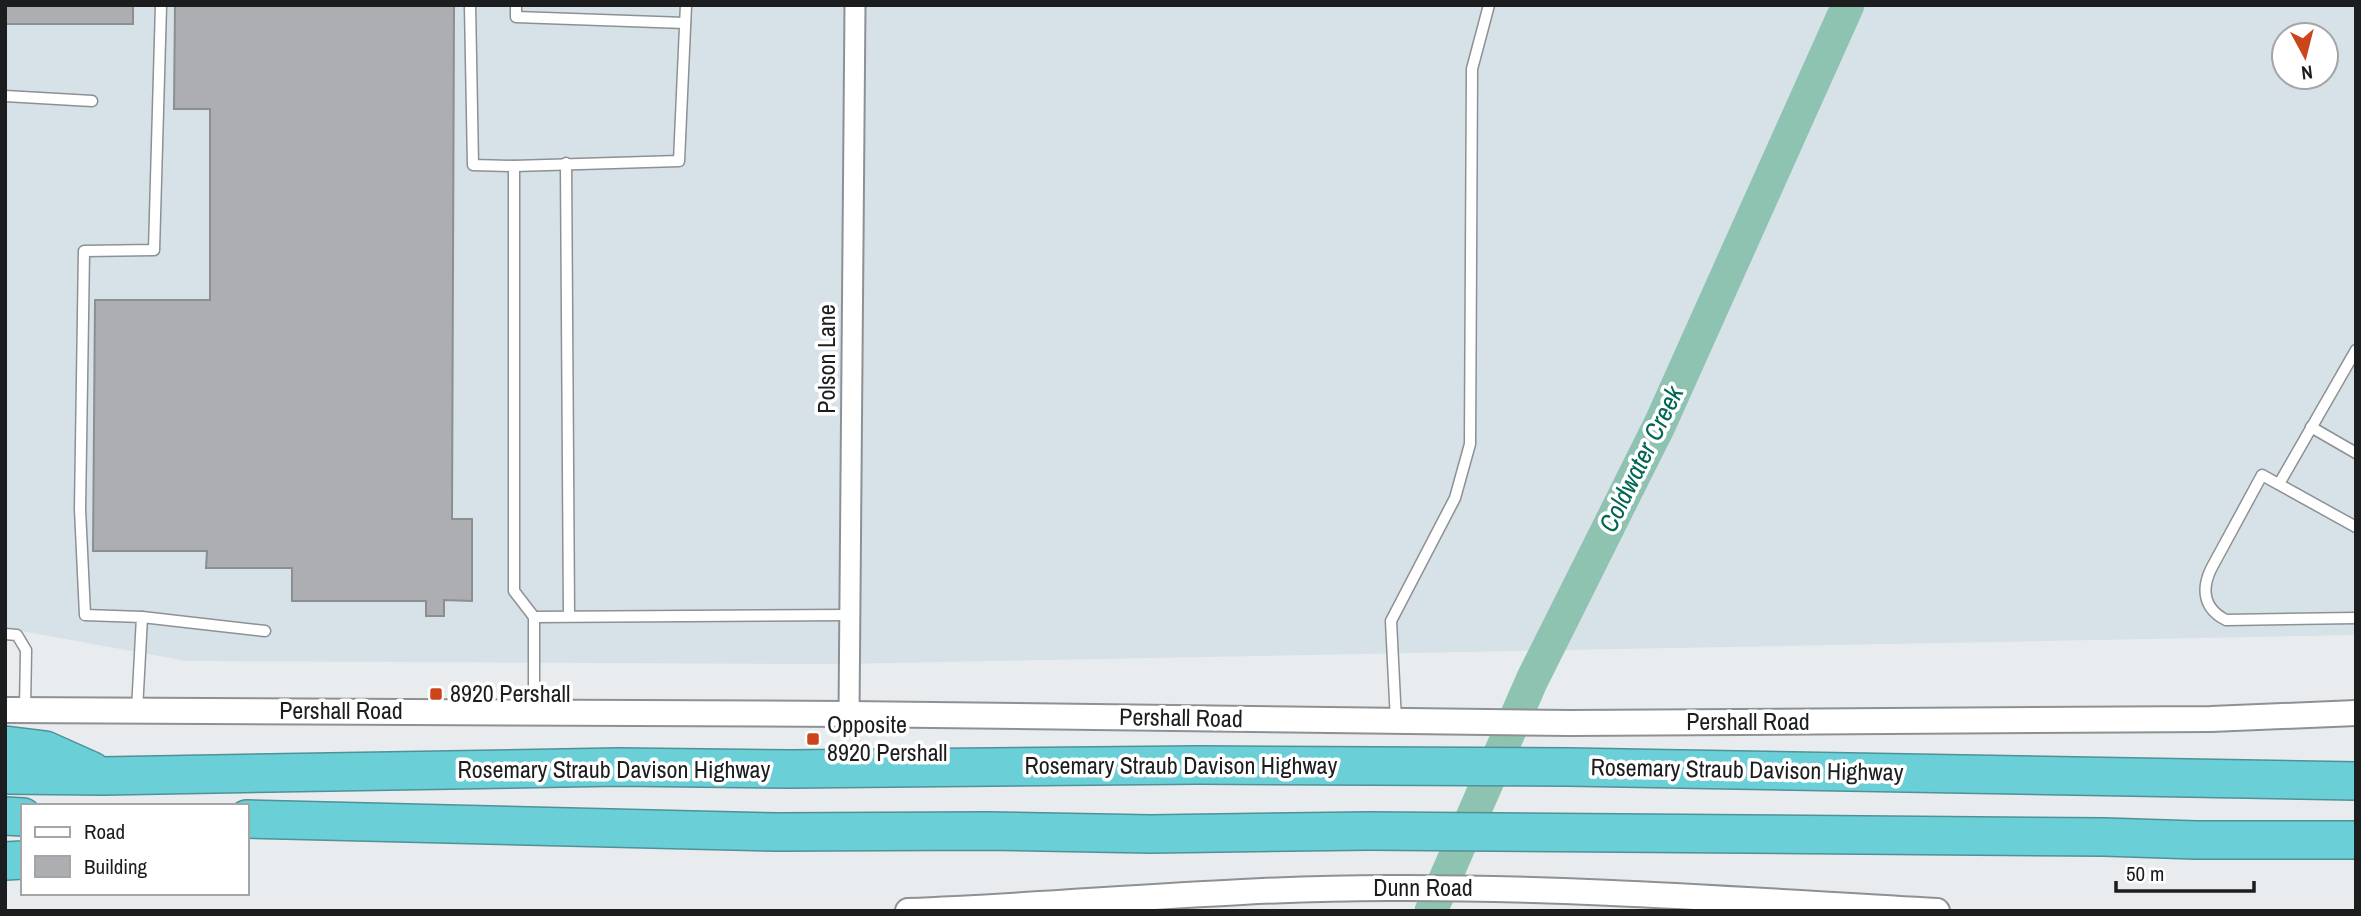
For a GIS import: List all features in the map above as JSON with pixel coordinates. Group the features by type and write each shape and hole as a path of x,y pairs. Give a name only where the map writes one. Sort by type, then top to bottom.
{"highway":[{"path":"5,745 45,750 103,776"},
{"name":"Rosemary Straub Davison Highway","path":"5,775 103,776 619,767 791,769 1019,765 1451,766 2356,781"},
{"path":"248,843 264,819 777,832 987,831 1151,834 1367,831 2196,840 2356,839"}],"street":[{"name":"Polson Lane","path":"849,714 855,5"},
{"name":"Pershall Road","path":"15,710 849,714 1570,723 2211,719 2356,713"},
{"name":"Dunn Road","path":"908,911 1141,904 1386,887 1513,888 1592,902 1937,911"}],"lane":[{"path":"161,5 154,250 84,251 80,509 85,615 142,617 265,631"},
{"path":"470,5 473,165 514,166 679,161 686,5"},
{"path":"516,5 516,17 685,23"},
{"path":"1396,721 1391,621 1455,498 1470,444 1472,69 1489,5"},
{"path":"5,96 92,101"},
{"path":"566,163 569,616"},
{"path":"514,166 514,591 534,617 534,712"},
{"path":"2279,484 2356,350"},
{"path":"2311,427 2356,453"},
{"path":"2356,527 2262,475 2206,579 2205,591 2215,614 2226,620 2356,618"},
{"path":"534,617 850,615"},
{"path":"137,710 142,617"},
{"path":"5,634 17,635 26,650 15,710"}],"shaded area":[{"path":"5,5 2356,5 2356,635 835,664 187,661 5,628"}],"building":[{"path":"5,5 133,5 133,24 5,24"},
{"path":"175,5 454,5 452,519 472,519 472,601 444,600 444,616 426,616 426,601 292,601 292,568 206,568 207,551 93,551 95,300 210,300 210,109 174,109"}],"waterway":[{"name":"Coldwater Creek","path":"1431,911 1532,680 1660,424 1848,5"}],"place":[{"name":"8920 Pershall","path":"436,694"},
{"name":"Opposite 8920 Pershall","path":"813,739"}]}
